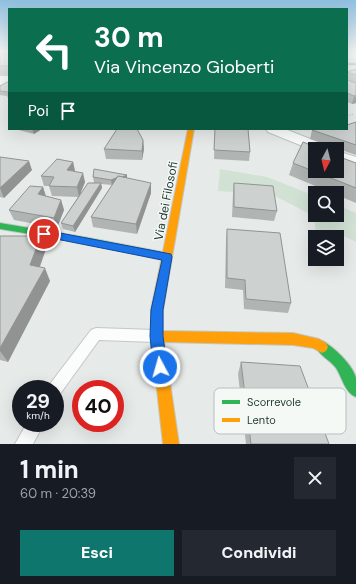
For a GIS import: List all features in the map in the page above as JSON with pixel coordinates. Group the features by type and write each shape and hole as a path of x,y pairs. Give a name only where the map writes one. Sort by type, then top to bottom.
{"street":[{"name":"Via dei Filosofi","path":"171,444 157,336 157,310 191,130"},
{"path":"276,130 308,143"},
{"path":"344,158 356,162"},
{"path":"0,226 89,241 167,257"},
{"path":"157,336 293,339 314,343 330,352 345,369 356,390"}],"lane":[{"path":"61,380 96,334 157,336"},
{"path":"24,444 31,432"}],"path":[{"path":"348,116 354,114"}],"green space":[{"path":"220,169 267,177 308,193 308,213 271,194 218,191"},
{"path":"344,208 356,213 356,242 344,236 344,230 316,230 315,222 344,222"}],"building":[{"path":"348,80 356,83 356,95 354,96 348,93"},
{"path":"8,82 8,92 0,91 0,86"},
{"path":"356,122 356,145 312,130 348,130 348,125"},
{"path":"116,130 138,130 143,140 142,151 104,149"},
{"path":"215,130 248,130 250,152 214,150"},
{"path":"303,142 308,144 308,169 293,163"},
{"path":"0,157 29,161 0,188"},
{"path":"57,159 73,162 67,170 83,173 77,187 49,186 54,177 41,176"},
{"path":"344,159 356,163 356,188 331,178 344,178"},
{"path":"94,169 127,175 122,177 118,176 111,180 93,177"},
{"path":"118,176 151,183 136,224 91,217"},
{"path":"88,183 101,183 73,226 61,223"},
{"path":"234,183 273,186 277,211 234,207"},
{"path":"30,186 43,187 38,194 61,200 54,218 9,210"},
{"path":"227,229 280,233 291,303 246,299 245,280 227,278"},
{"path":"0,236 41,236 30,265 45,268 0,348"},
{"path":"241,362 300,366 308,388 244,388"},
{"path":"250,434 325,434 329,444 251,444"}],"traffic: fast":[{"path":"0,226 89,241 167,257"},
{"path":"322,347 340,363 356,390"}],"traffic: slow":[{"path":"171,444 157,336 157,310 191,130"},
{"path":"157,336 293,339 315,343 322,347"}],"route":[{"path":"44,234 89,241 167,257 157,310 157,336 160,367"}]}
